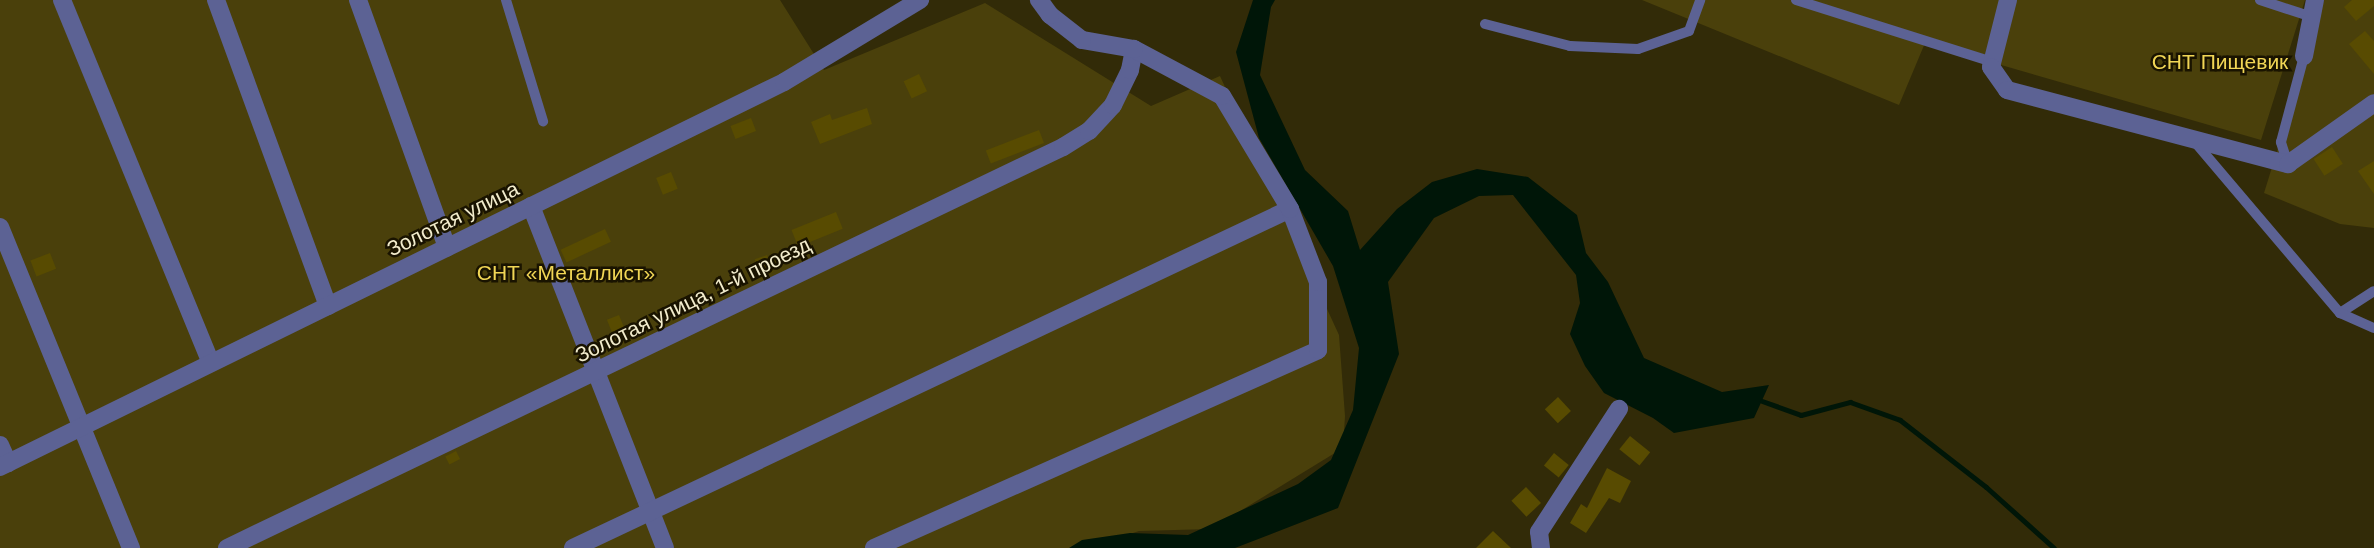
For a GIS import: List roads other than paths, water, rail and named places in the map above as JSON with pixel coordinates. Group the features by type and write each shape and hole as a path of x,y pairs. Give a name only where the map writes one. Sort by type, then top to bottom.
{"street":[{"path":"62,0 211,363"},
{"path":"216,0 328,306"},
{"path":"358,0 447,247"},
{"name":"Золотая улица","path":"4,465 784,82 920,0"},
{"path":"874,548 1318,350 1318,282 1290,209 1222,96 1134,48 1082,40 1049,15 1039,0"},
{"path":"2008,0 1991,67 2007,90 2288,164 2374,103"},
{"path":"2304,56 2314,8"},
{"name":"Золотая улица, 1-й проезд","path":"227,548 596,372 1089,131 1103,118 1122,91 1134,48"},
{"path":"531,206 665,548"},
{"path":"573,548 1290,209"},
{"path":"0,226 131,548"},
{"path":"1541,548 1539,532 1619,410"},
{"path":"0,446 4,465"}],"lane":[{"path":"506,0 543,121"},
{"path":"1485,24 1570,46 1638,49 1689,31 1700,0"},
{"path":"1796,0 1993,62"},
{"path":"2260,0 2314,8"},
{"path":"2288,164 2281,142 2304,56"},
{"path":"2192,139 2340,313 2374,328"},
{"path":"2340,313 2374,291"}],"waterway":[{"path":"1762,401 1801,415 1850,402 1900,420 1986,487 2054,548"}],"park label":[{"name":"СНТ Пищевик","path":"2220,62"},
{"name":"СНТ «Металлист»","path":"566,273"}]}
